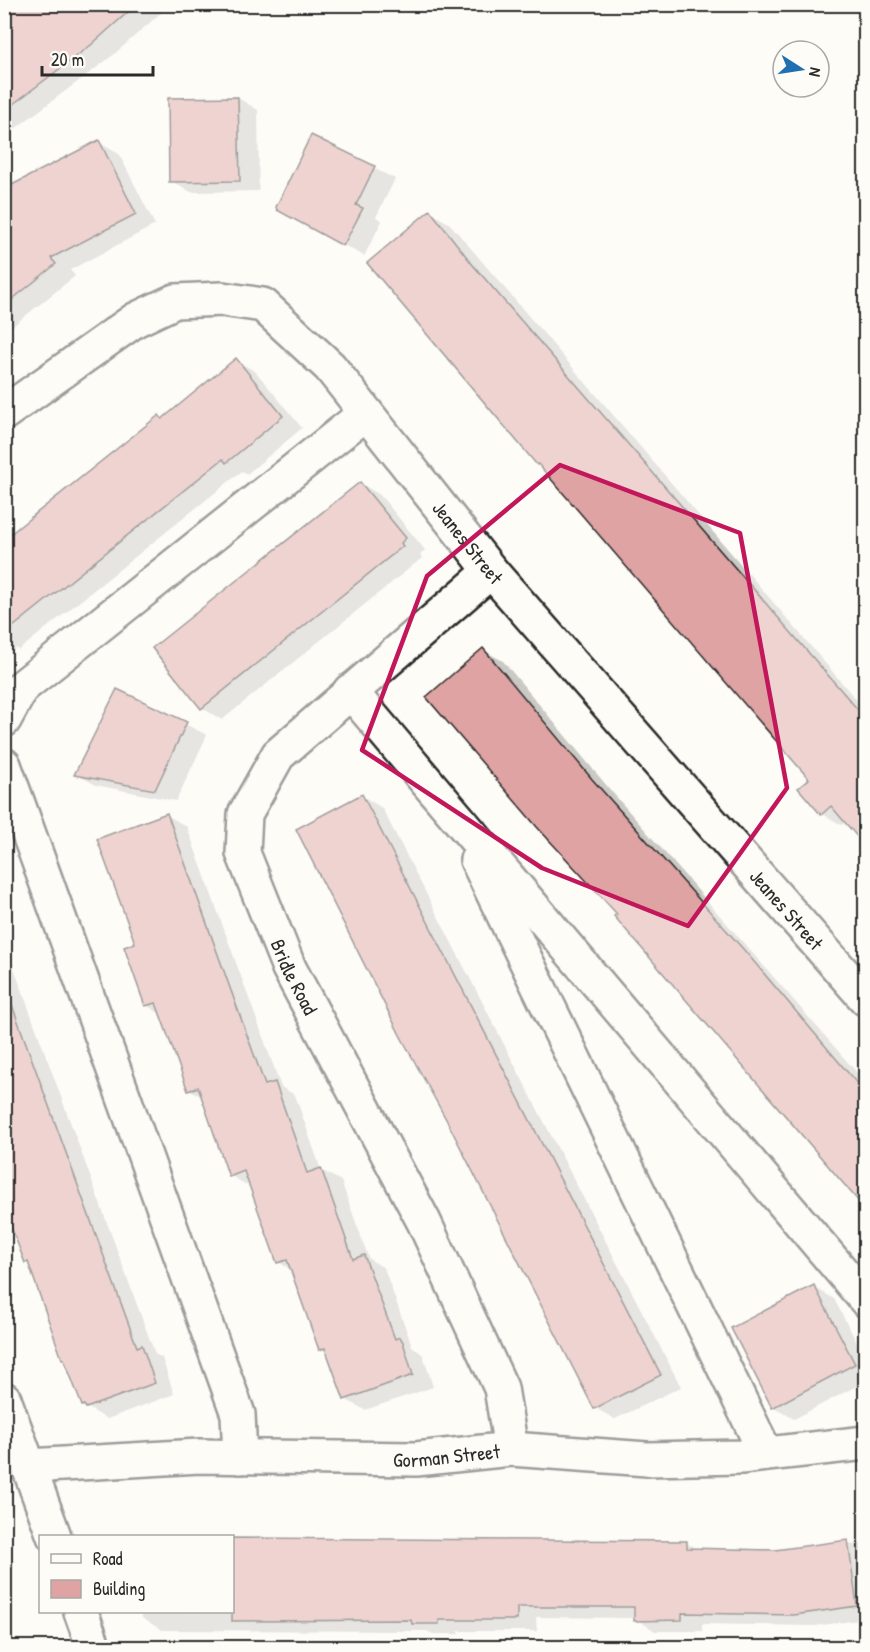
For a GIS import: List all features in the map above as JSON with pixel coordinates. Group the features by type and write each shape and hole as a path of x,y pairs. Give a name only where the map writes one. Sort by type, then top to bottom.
{"street":[{"name":"Jeanes Street","path":"4,413 135,320 175,301 222,299 263,305 330,368 491,571 866,999"},
{"path":"4,720 22,687 366,413"},
{"name":"Bridle Road","path":"491,571 278,754 245,814 243,853 290,968 424,1222 501,1388 511,1449"},
{"path":"350,691 866,1300"},
{"path":"4,765 238,1414 240,1457"},
{"path":"456,816 766,1454"},
{"path":"4,1399 54,1535"},
{"name":"Gorman Street","path":"29,1466 199,1456 416,1459 511,1449 647,1458 766,1454 866,1443"},
{"path":"82,1613 94,1647"}],"highlighted area":[{"path":"560,465 740,533 787,788 688,926 542,868 362,750 427,576"}],"building":[{"path":"4,4 137,4 91,45 4,111"},
{"path":"238,97 240,181 169,182 168,98"},
{"path":"311,135 375,166 356,205 363,208 343,246 277,210 276,207"},
{"path":"99,140 136,214 51,258 56,264 4,306 4,189"},
{"path":"430,210 473,265 866,719 866,847 831,806 821,815 798,788 809,779 537,465 367,263"},
{"path":"236,358 283,416 226,463 223,459 4,634 4,539 159,415 162,419"},
{"path":"360,482 406,538 401,543 403,546 201,709 152,648"},
{"path":"483,648 592,779 744,950 866,1094 866,1210 614,916 617,914 537,827 426,697"},
{"path":"117,689 187,722 155,790 74,775"},
{"path":"362,794 661,1375 594,1409 296,829"},
{"path":"167,813 265,1085 275,1082 307,1173 321,1168 353,1259 364,1255 395,1339 400,1337 403,1342 413,1375 344,1400 325,1348 319,1350 287,1260 277,1263 244,1171 229,1177 198,1087 188,1091 156,1003 145,1006 124,947 135,943 97,839"},
{"path":"4,994 8,994 137,1347 142,1345 155,1383 86,1408 82,1406 64,1359 62,1359 28,1262 25,1263 4,1208"},
{"path":"814,1285 855,1364 772,1408 731,1328"},
{"path":"234,1538 687,1541 687,1548 775,1550 848,1540 857,1606 794,1615 682,1613 682,1620 634,1621 634,1607 517,1607 517,1620 439,1620 439,1624 412,1624 411,1620 232,1621 232,1613 234,1613"}]}
